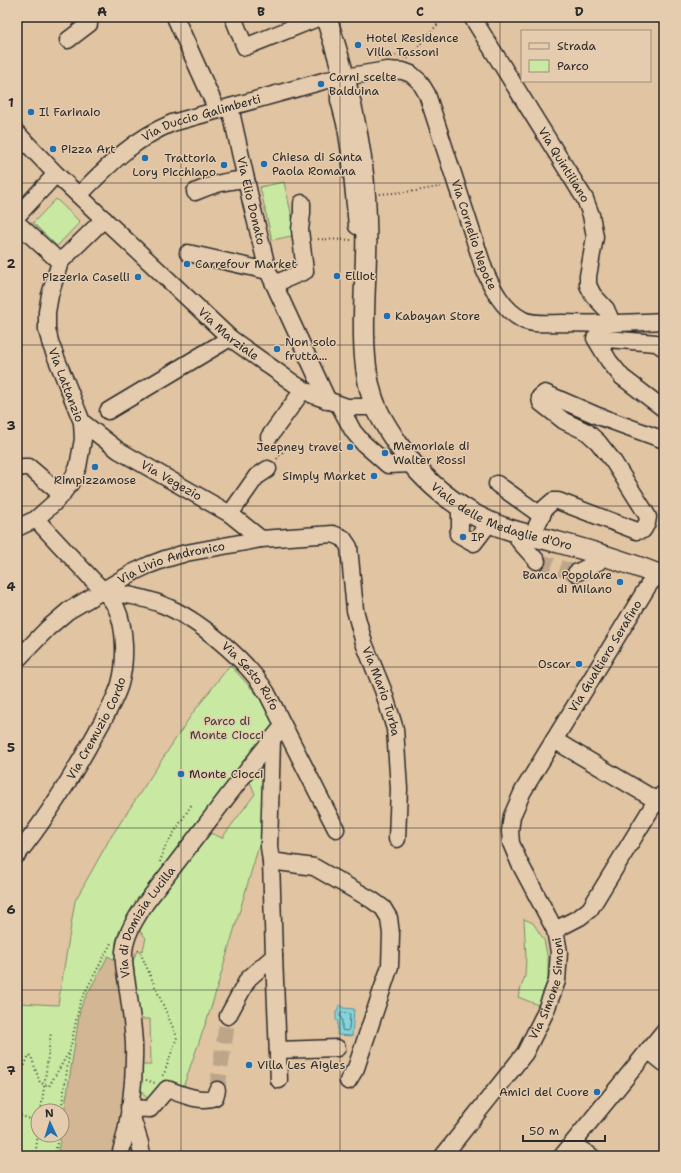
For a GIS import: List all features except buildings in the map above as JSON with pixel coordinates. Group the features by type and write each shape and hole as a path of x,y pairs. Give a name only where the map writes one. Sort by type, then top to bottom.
{"main road":[{"name":"Viale delle Medaglie d'Oro","path":"326,17 344,76 359,149 365,194 366,234 364,314 368,379 376,407 390,431 412,464 441,492 460,506 490,522 523,533 603,554 663,574"}],"street":[{"path":"68,40 89,24 88,17"},
{"name":"Via Elio Donato","path":"175,17 224,109 246,179 271,278 334,403 353,431 374,446 388,465 412,464"},
{"path":"233,17 245,47 320,17"},
{"name":"Via Quintiliano","path":"472,17 585,199 591,215 595,237 588,276 588,285 593,296 606,309 612,323"},
{"name":"Via Cornelio Nepote","path":"344,76 392,70 407,72 417,79 424,88 457,184 484,270 494,291 518,317 529,322 563,324 664,321"},
{"name":"Via Duccio Galimberti","path":"79,195 125,151 141,139 172,124 344,76"},
{"name":"Viale delle Medaglie d'Oro","path":"344,76 340,88 339,100 346,128 353,170 357,240 355,347 360,381 364,390 376,407"},
{"name":"Via Marziale","path":"17,133 56,174 230,338 272,370 303,390 334,403 353,408 376,407"},
{"path":"17,216 56,174"},
{"path":"195,192 222,182 246,179"},
{"path":"188,253 271,278 305,271 300,239 302,204"},
{"path":"17,223 60,262 104,219"},
{"name":"Via Lattanzio","path":"17,528 36,520 62,495 76,474 80,459 83,439 82,422 53,351 47,330 46,320 48,303 60,262"},
{"path":"108,411 230,338"},
{"path":"664,348 656,343 595,338 609,361 622,377 664,409"},
{"path":"273,440 303,390"},
{"path":"537,561 520,542 523,533 542,516 545,508 553,501 558,501 637,531 643,530 647,523 648,517 630,486 598,442 587,432 564,420 541,403 540,397 545,393 598,416 664,440"},
{"name":"Via Vegezio","path":"82,422 118,450 230,514 261,539"},
{"path":"17,469 29,467 62,495"},
{"path":"230,514 256,477 268,470"},
{"path":"496,484 542,516"},
{"name":"Via Cremuzio Cordo","path":"17,855 36,832 83,757 102,723 119,687 123,663 123,633 116,606 36,520"},
{"name":"Via Livio Andronico","path":"17,660 61,616 141,568 165,559 186,553 261,539 333,534 343,538 349,547"},
{"name":"Via Mario Turba","path":"349,547 355,610 364,643 383,690 395,729 399,789 397,839"},
{"path":"576,573 598,562 603,554"},
{"name":"Via Gualtiero Serafino","path":"554,740 648,586 663,574"},
{"name":"Via Sesto Rufo","path":"103,591 162,604 185,616 225,646 258,679 271,698 336,829"},
{"name":"Via di Domizia Lucilla","path":"120,1156 133,1077 133,1034 124,958 120,939 272,739 284,726"},
{"path":"272,739 270,854 279,1080"},
{"path":"554,740 661,800 590,909 580,917 555,930"},
{"name":"Via Simone Simoni","path":"443,1156 521,1059 537,1031 556,981 559,952 558,937 514,850 511,843 510,831 512,816 519,800 554,740"},
{"path":"270,854 314,867 372,900 383,908 389,918 391,934 390,966 356,1068 348,1081"},
{"path":"228,1016 248,979 274,956"},
{"path":"591,1156 567,1150 664,1032"},
{"path":"278,1050 337,1048"},
{"path":"648,1050 664,1063"},
{"path":"142,1156 140,1143 129,1108 150,1109 166,1089 183,1095 208,1100 215,1096 217,1090"}],"path":[{"path":"370,59 389,54 408,58 444,17"},
{"path":"379,194 416,191 457,184"},
{"path":"300,239 357,240"},
{"path":"273,440 284,449"},
{"path":"159,863 165,847 192,804"},
{"path":"63,1103 70,1050 80,1002 120,939 140,952 177,1037 164,1074 156,1083 133,1077"},
{"path":"42,1103 51,1032"},
{"path":"17,1084 28,1055 31,1056 40,1083 50,1086 70,1050"},
{"path":"17,1114 30,1119"},
{"path":"35,1156 37,1143"},
{"path":"55,1156 57,1143"}],"shaded area":[{"path":"108,955 115,960 121,1002 125,1051 124,1082 112,1156 57,1156 59,1143 70,1143 70,1103 66,1103 80,1010"}],"green space":[{"path":"284,182 296,235 272,240 260,187"},
{"path":"56,199 80,222 57,246 33,223"},
{"name":"Parco di Monte Ciocci","path":"230,665 260,698 275,724 160,876 152,879 119,933 116,941 115,960 108,956 80,1010 66,1103 30,1103 30,1143 59,1143 57,1156 17,1156 17,1003 58,1005 75,901 109,840 192,714"},
{"path":"264,757 262,835 211,1008 182,1090 150,1103 140,1088 141,1065 151,1065 150,1019 139,1019 133,961 136,953 143,950 146,938 139,930 153,908 208,832 222,838 255,794 249,779"},
{"path":"524,919 533,923 544,940 548,960 548,983 541,1006 518,997 525,976 526,957"}],"water":[{"path":"339,1005 343,1008 354,1009 352,1036 337,1035 338,1021 336,1020 336,1011 338,1010"}],"tunnel":[{"path":"537,561 576,573"},
{"path":"217,1090 228,1016"}],"place":[{"name":"Hotel Residence Villa Tassoni","path":"358,45"},
{"name":"Carni scelte Balduina","path":"321,84"},
{"name":"Il Farinaio","path":"31,112"},
{"name":"Pizza Art","path":"53,149"},
{"name":"Lory","path":"145,158"},
{"name":"Chiesa di Santa Paola Romana","path":"264,164"},
{"name":"Trattoria Picchiapo","path":"224,165"},
{"name":"Carrefour Market","path":"187,264"},
{"name":"Elliot","path":"337,276"},
{"name":"Pizzeria Caselli","path":"138,277"},
{"name":"Kabayan Store","path":"387,316"},
{"name":"Non solo frutta...","path":"277,349"},
{"name":"Jeepney travel","path":"350,447"},
{"name":"Memoriale di Walter Rossi","path":"385,453"},
{"name":"Rimpizzamose","path":"95,467"},
{"name":"Simply Market","path":"374,476"},
{"name":"IP","path":"463,537"},
{"name":"Banca Popolare di Milano","path":"620,582"},
{"name":"Oscar","path":"579,664"},
{"name":"Monte Ciocci","path":"181,774"},
{"name":"Villa Les Aigles","path":"249,1065"},
{"name":"Amici del Cuore","path":"597,1092"}]}
